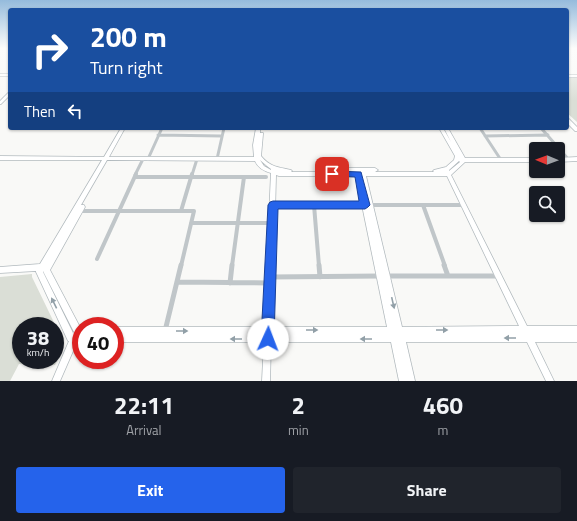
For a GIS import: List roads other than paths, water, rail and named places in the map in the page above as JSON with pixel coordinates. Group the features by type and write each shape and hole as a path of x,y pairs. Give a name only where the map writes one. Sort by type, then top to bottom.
{"street":[{"path":"0,99 8,92"},
{"path":"0,102 8,96"},
{"path":"569,118 577,126"},
{"path":"569,122 577,130"},
{"path":"72,338 39,272 45,267 80,211 122,130"},
{"path":"45,267 107,159 126,130"},
{"path":"97,259 135,177 161,130"},
{"path":"217,159 224,130"},
{"path":"258,130 258,159 270,172 361,173 454,171 463,162 460,160 447,130"},
{"path":"258,159 261,130"},
{"path":"442,130 460,160"},
{"path":"481,130 501,160"},
{"path":"543,130 569,160"},
{"path":"158,136 222,136"},
{"path":"485,136 548,136"},
{"path":"0,158 258,159"},
{"path":"181,211 197,159"},
{"path":"460,160 529,160"},
{"path":"565,160 577,160"},
{"path":"266,381 274,171"},
{"path":"447,172 550,381"},
{"path":"361,173 396,334 403,381"},
{"path":"135,177 266,177"},
{"path":"230,283 244,177"},
{"path":"273,205 464,205"},
{"path":"314,205 320,277"},
{"path":"423,205 448,276"},
{"path":"80,211 194,211 165,331"},
{"path":"192,223 272,222"},
{"path":"0,270 45,267"},
{"path":"177,282 230,283 320,277 499,276"},
{"path":"124,331 268,330 529,338 577,338"},
{"path":"124,338 268,339 525,330 577,330"},
{"path":"396,334 411,381"},
{"path":"56,381 72,349"}]}
